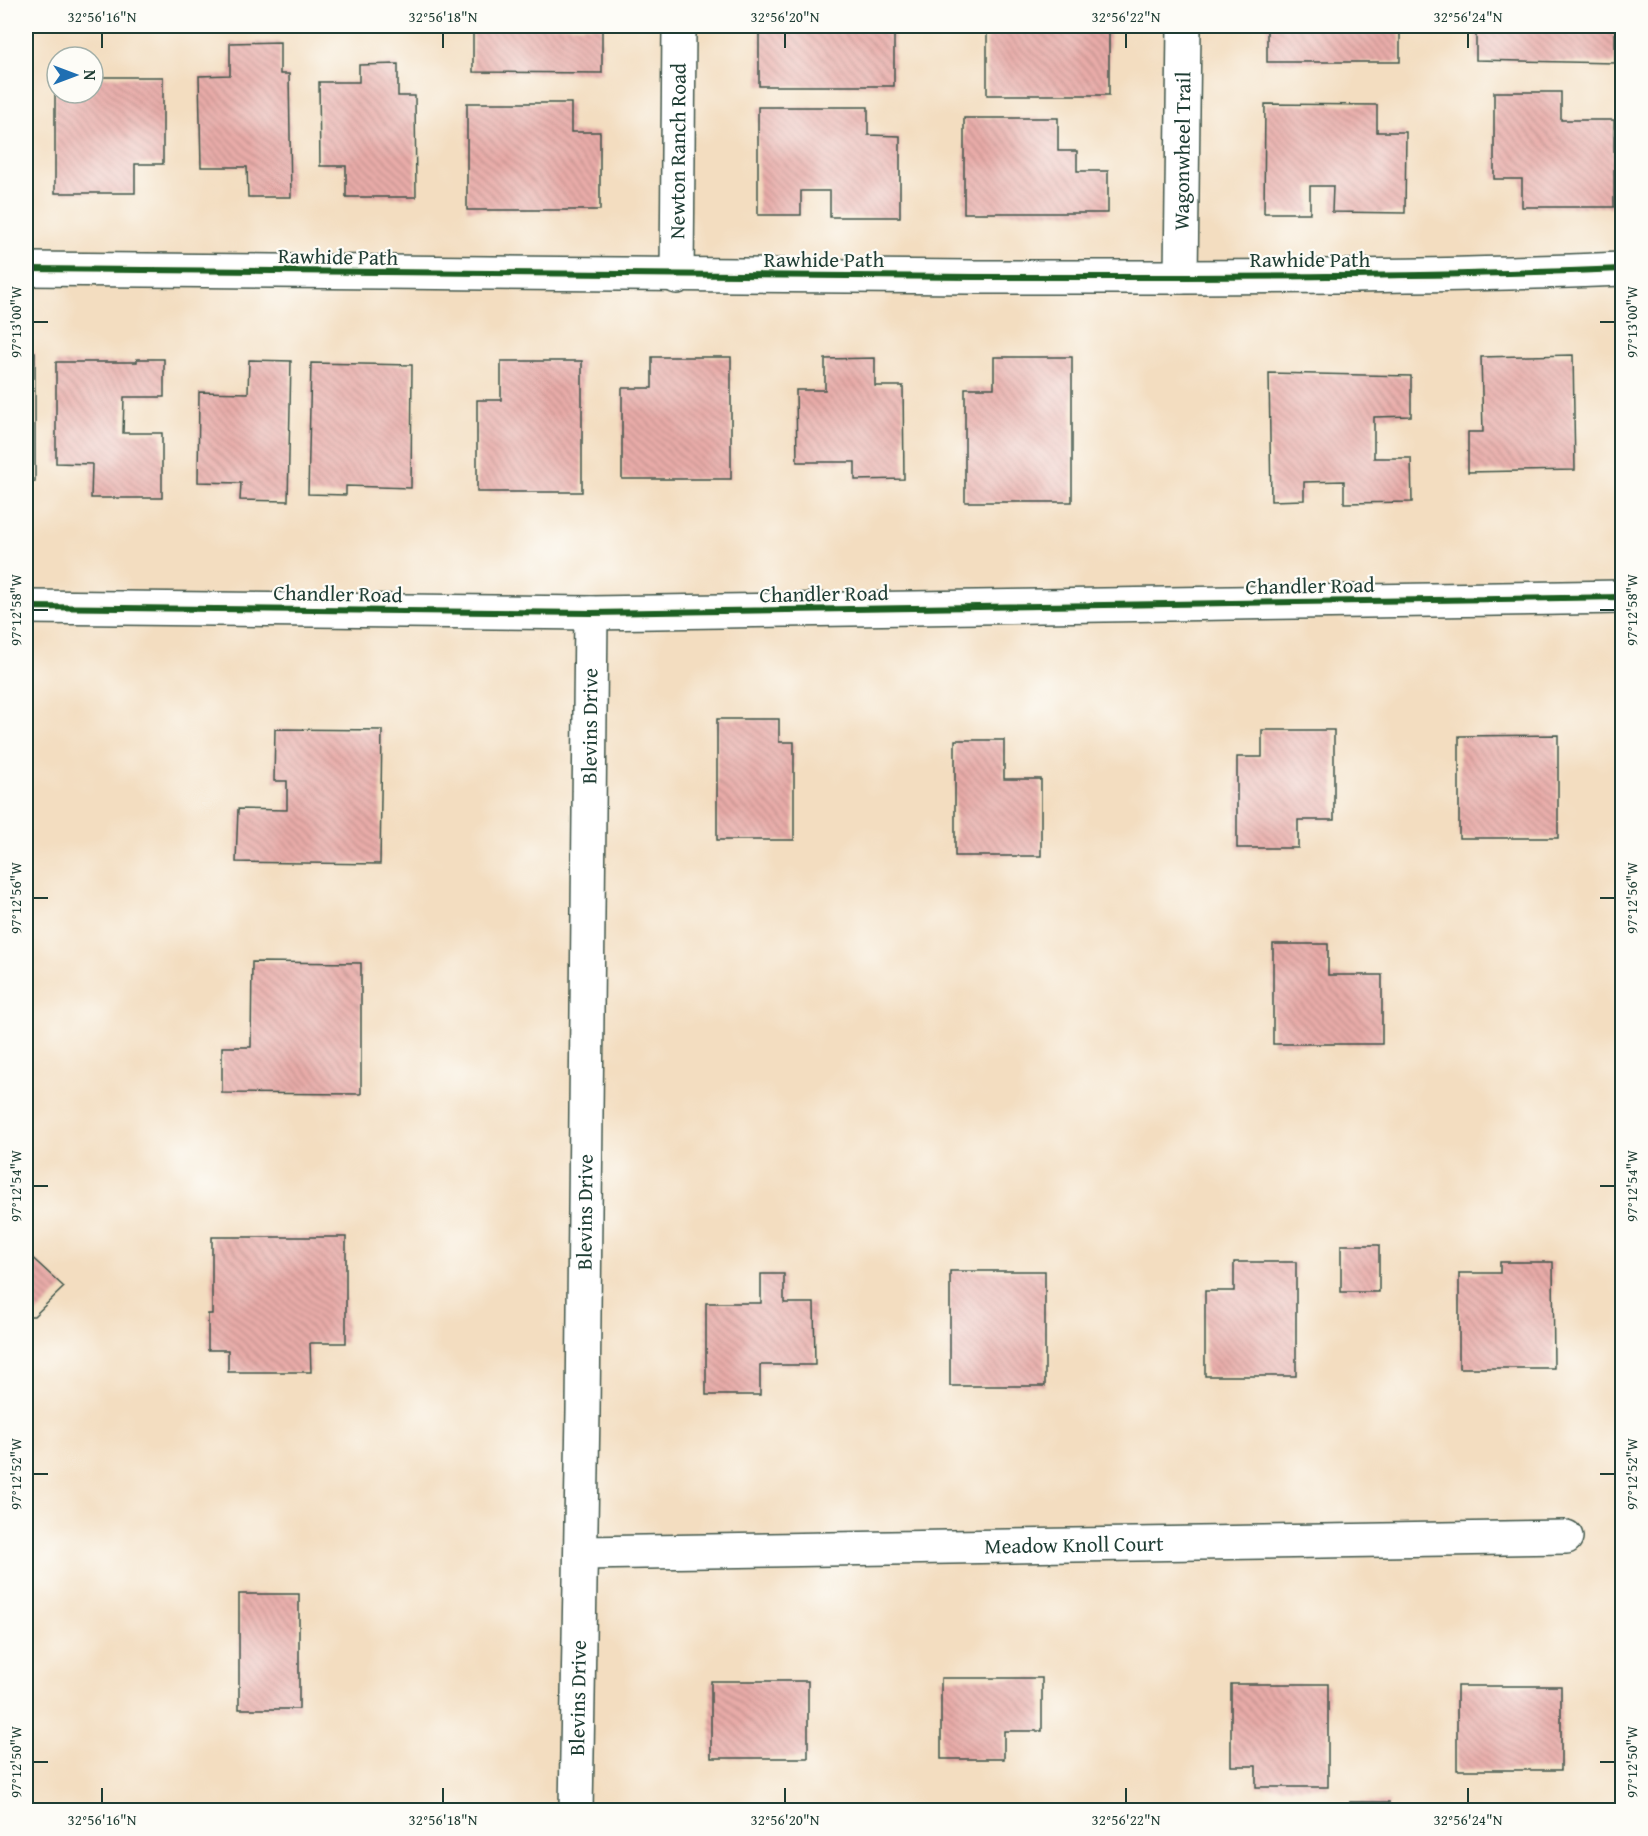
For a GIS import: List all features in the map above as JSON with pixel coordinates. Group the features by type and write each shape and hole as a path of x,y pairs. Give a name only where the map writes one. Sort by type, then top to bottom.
{"street":[{"name":"Newton Ranch Road","path":"677,277 679,26"},
{"name":"Wagonwheel Trail","path":"1181,277 1184,26"},
{"name":"Rawhide Path","path":"26,269 677,277 1442,277 1623,269"},
{"name":"Chandler Road","path":"26,607 591,614 1623,597"},
{"name":"Blevins Drive","path":"576,1810 582,1553 580,1492 583,1399 591,614"},
{"name":"Meadow Knoll Court","path":"582,1553 1566,1537"}],"building":[{"path":"473,26 602,26 602,73 473,72"},
{"path":"759,26 894,26 894,86 759,86"},
{"path":"987,26 1109,26 1109,95 987,95"},
{"path":"1267,26 1400,26 1400,62 1267,62"},
{"path":"1502,26 1615,26 1615,63 1476,60 1476,29 1502,29"},
{"path":"280,42 280,74 289,74 291,197 248,197 247,167 201,167 199,76 230,75 230,43"},
{"path":"398,64 398,96 415,96 416,197 346,197 346,166 320,166 319,82 359,82 359,65"},
{"path":"26,67 31,67 31,163 26,163"},
{"path":"105,77 163,77 163,164 135,164 135,193 55,193 55,105 105,105"},
{"path":"1494,92 1561,92 1561,120 1614,120 1614,207 1522,207 1522,179 1494,179"},
{"path":"467,103 571,103 571,132 600,132 600,210 467,210"},
{"path":"1265,104 1377,105 1377,132 1406,132 1405,213 1332,212 1333,186 1310,186 1310,213 1264,213"},
{"path":"758,107 868,107 868,135 900,136 900,217 830,217 830,191 801,191 801,215 758,215"},
{"path":"964,118 1058,118 1058,151 1077,151 1077,171 1108,171 1108,213 964,213"},
{"path":"26,352 35,352 35,482 26,482"},
{"path":"1573,355 1575,470 1468,472 1468,432 1483,432 1481,357"},
{"path":"652,357 731,357 731,479 622,479 622,388 652,388"},
{"path":"994,357 1072,357 1072,502 965,502 965,388 994,388"},
{"path":"875,358 875,386 903,386 904,479 855,480 855,462 797,462 796,390 825,390 825,359"},
{"path":"137,359 164,359 164,397 124,397 123,433 162,433 162,498 91,498 92,464 56,463 56,362 137,362"},
{"path":"249,360 291,361 288,501 240,500 241,483 198,482 199,392 248,393"},
{"path":"501,361 582,361 582,492 477,492 477,400 501,400"},
{"path":"311,363 412,365 411,488 346,486 346,495 308,494"},
{"path":"1269,373 1411,376 1411,416 1374,417 1374,458 1411,458 1412,502 1344,503 1344,481 1304,482 1304,500 1271,501"},
{"path":"717,719 779,719 779,742 794,742 794,840 717,840"},
{"path":"275,729 382,730 380,864 236,862 238,809 287,810 287,781 274,781"},
{"path":"1262,730 1334,730 1334,820 1298,820 1298,848 1237,848 1237,757 1262,757"},
{"path":"1558,735 1558,838 1459,838 1459,736"},
{"path":"955,740 1004,740 1004,779 1041,779 1041,856 955,856"},
{"path":"1273,944 1328,944 1328,975 1382,975 1382,1044 1273,1044"},
{"path":"252,962 361,963 361,1094 222,1093 222,1047 251,1047"},
{"path":"212,1237 346,1237 346,1343 310,1343 311,1372 228,1372 228,1350 208,1350 208,1314 212,1314"},
{"path":"1341,1245 1379,1245 1379,1292 1341,1292"},
{"path":"26,1252 64,1287 34,1316 26,1316"},
{"path":"1234,1262 1296,1262 1296,1376 1205,1376 1205,1291 1234,1291"},
{"path":"1500,1262 1553,1262 1554,1368 1459,1368 1459,1273 1500,1273"},
{"path":"950,1271 1045,1271 1045,1386 950,1386"},
{"path":"761,1274 784,1274 784,1303 814,1303 815,1365 760,1365 760,1395 706,1395 706,1303 761,1303"},
{"path":"239,1594 299,1594 299,1709 239,1709"},
{"path":"941,1678 1042,1678 1042,1731 1004,1731 1004,1759 941,1759"},
{"path":"711,1681 808,1681 808,1758 711,1758"},
{"path":"1231,1684 1328,1684 1328,1787 1256,1787 1256,1766 1231,1766"},
{"path":"1457,1686 1561,1686 1561,1770 1457,1770"},
{"path":"1350,1802 1389,1802 1389,1810 1350,1810"}],"cycle path":[{"path":"26,269 855,277 1216,277 1622,269"},
{"path":"26,607 591,613 1622,597"}]}
